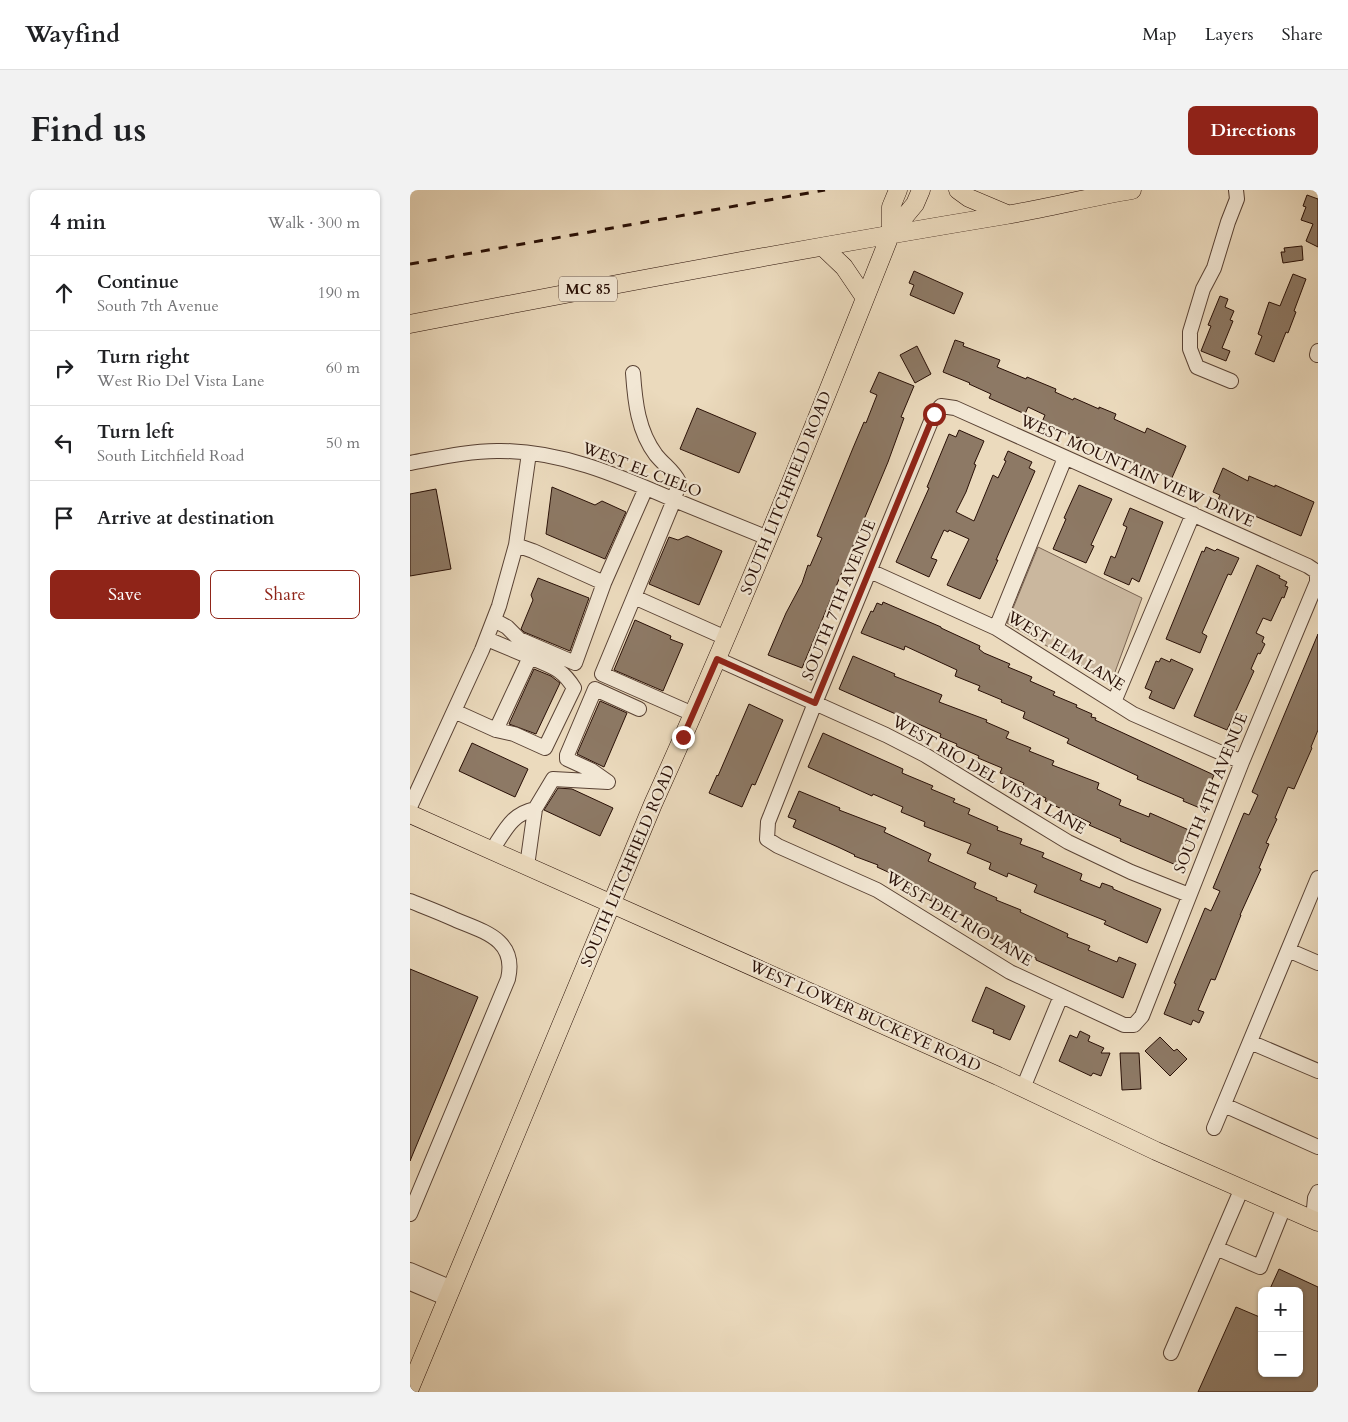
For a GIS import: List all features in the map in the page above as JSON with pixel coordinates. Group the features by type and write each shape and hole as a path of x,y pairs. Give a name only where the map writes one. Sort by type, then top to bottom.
{"main road":[{"name":"SOUTH LITCHFIELD ROAD","path":"891,233 891,207 898,190"},
{"name":"SOUTH LITCHFIELD ROAD","path":"410,1388 611,903 694,714 768,538 891,233 915,204 921,190"},
{"path":"958,190 969,198 1007,215"},
{"path":"891,233 1007,215 1132,190"},
{"name":"MC 85","path":"410,324 602,286 823,247 891,233"},
{"path":"823,247 844,266 865,298"},
{"name":"WEST LOWER BUCKEYE ROAD","path":"410,814 1023,1088 1156,1150 1284,1207 1316,1218"}],"street":[{"path":"1231,381 1197,367 1190,349 1190,332 1203,289 1214,268 1237,199 1236,190"},
{"path":"633,373 640,427 647,442 657,456 676,474 679,482 674,500 602,674 694,714"},
{"name":"WEST MOUNTAIN VIEW DRIVE","path":"941,406 955,408 1308,566 1317,572"},
{"name":"SOUTH 7TH AVENUE","path":"767,838 768,822 815,703 934,414 941,406"},
{"name":"WEST EL CIELO","path":"410,462 497,451 529,453 581,464 646,488 768,538"},
{"path":"410,807 494,620 516,545 529,453"},
{"path":"996,628 1066,458"},
{"path":"494,620 508,626 519,639 575,664 604,583 646,488"},
{"path":"1114,702 1193,514"},
{"path":"516,545 604,583"},
{"name":"WEST ELM LANE","path":"870,571 996,628 1134,714 1242,762"},
{"name":"SOUTH 4TH AVENUE","path":"1134,1025 1142,1016 1242,762 1317,582 1317,572"},
{"path":"634,597 726,638"},
{"path":"454,711 496,730 514,734 545,748 574,688 565,675 557,669 487,639"},
{"path":"496,730 530,657"},
{"name":"WEST RIO DEL VISTA LANE","path":"717,659 886,735 925,755 1068,842 1131,872 1189,895"},
{"path":"527,866 535,809 553,778 608,782 567,757 595,689 639,709"},
{"path":"492,850 514,818 524,811 535,809"},
{"name":"WEST DEL RIO LANE","path":"767,838 778,846 877,890 1010,972 1124,1025 1134,1025"},
{"path":"1214,1128 1318,878"},
{"path":"410,901 492,935 504,948 510,961 508,979 410,1214"},
{"path":"1288,950 1318,963"},
{"path":"1023,1088 1061,996"},
{"path":"1250,1042 1318,1071"},
{"path":"1224,1105 1318,1147"},
{"path":"1171,1352 1242,1188"},
{"path":"1316,1218 1315,1198 1318,1192"},
{"path":"1216,1248 1260,1267 1284,1207"},
{"path":"410,1270 450,1293"},
{"path":"410,1283 450,1293"}],"shaded area":[{"path":"1038,547 1142,598 1111,683 1007,623"}],"building":[{"path":"1307,195 1318,199 1318,247 1306,241 1313,224 1301,220 1306,207 1303,206"},
{"path":"1302,246 1303,260 1283,263 1281,252 1285,252 1284,248"},
{"path":"914,271 963,293 954,314 910,295 914,285 909,283"},
{"path":"1293,274 1306,279 1288,333 1286,332 1274,362 1255,354 1262,336 1258,334 1269,302 1280,306"},
{"path":"1220,296 1228,299 1225,307 1234,311 1230,320 1233,321 1222,348 1230,351 1226,361 1201,351 1211,326 1208,325"},
{"path":"955,340 964,343 963,346 1000,360 997,367 1056,389 1055,392 1073,400 1074,398 1116,414 1114,419 1145,433 1147,428 1186,446 1171,480 1042,422 1045,415 1028,407 1025,414 989,398 991,394 970,383 943,372"},
{"path":"917,346 931,374 915,383 900,355"},
{"path":"879,372 914,386 901,417 904,418 888,462 802,668 768,655 822,538 817,536 877,395 870,392"},
{"path":"697,408 756,433 739,473 680,449"},
{"path":"959,430 984,441 974,464 976,465 966,492 956,512 974,521 993,475 998,478 1006,461 1004,460 1008,451 1032,462 1029,468 1035,471 980,599 947,585 969,539 949,530 948,532 944,530 931,558 937,560 929,577 896,562 929,488 927,487 949,434 956,437"},
{"path":"1223,468 1248,481 1249,476 1314,502 1301,536 1218,500 1220,495 1213,492"},
{"path":"1079,485 1112,499 1091,545 1094,546 1086,563 1053,549"},
{"path":"552,487 595,505 602,501 626,512 605,559 546,534"},
{"path":"436,489 451,569 410,576 410,494"},
{"path":"1130,508 1163,522 1139,582 1132,578 1129,585 1104,574 1111,556 1115,558 1127,527 1123,525"},
{"path":"687,536 722,551 699,605 649,584 669,537 678,540"},
{"path":"1206,547 1215,551 1217,549 1239,558 1231,575 1228,574 1202,633 1207,636 1200,653 1166,639 1202,551 1204,552"},
{"path":"1257,565 1280,576 1279,578 1287,582 1285,586 1288,587 1271,621 1263,618 1256,633 1264,637 1262,642 1265,644 1260,654 1258,653 1251,669 1254,671 1227,730 1194,716"},
{"path":"538,578 589,598 570,651 524,632 521,629 533,600 531,595"},
{"path":"883,602 980,646 979,649 984,653 1010,664 1008,667 1032,677 1030,681 1055,692 1053,695 1077,705 1076,707 1092,714 1091,717 1096,718 1095,720 1214,775 1200,808 1137,779 1138,776 1067,743 1069,739 1023,718 1025,712 978,690 980,686 955,676 957,670 905,646 904,650 861,633 871,611 873,612 877,603 882,605"},
{"path":"635,620 671,636 670,639 683,644 663,691 614,670"},
{"path":"1318,634 1318,730 1294,789 1288,787 1275,818 1277,819 1266,843 1269,844 1259,868 1261,869 1240,915 1215,980 1211,979 1198,1010 1204,1012 1199,1023 1193,1020 1191,1025 1164,1014 1176,984 1174,983 1205,908 1211,911 1220,891 1213,888 1244,813 1249,815 1258,795 1252,792"},
{"path":"853,656 895,674 894,676 942,695 939,702 987,720 986,722 1009,732 1006,738 1031,748 1029,751 1054,761 1052,765 1099,783 1097,789 1121,800 1119,805 1149,817 1150,813 1191,831 1176,865 1120,841 1121,839 1089,825 1091,823 1045,801 1046,798 1022,788 1024,783 1000,773 1002,768 956,746 957,744 940,737 941,734 839,689"},
{"path":"1161,658 1170,662 1171,659 1193,669 1174,709 1149,698 1152,691 1145,688 1156,661 1159,662"},
{"path":"534,669 551,676 560,683 536,734 509,724"},
{"path":"600,701 627,713 604,767 577,754"},
{"path":"749,704 783,720 755,785 752,784 742,807 709,793"},
{"path":"823,733 903,769 902,773 933,786 931,789 955,799 953,802 970,809 968,814 998,827 997,830 1022,839 1020,844 1044,853 1042,857 1082,874 1080,880 1100,888 1102,883 1161,909 1147,943 1104,924 1106,921 1034,892 1037,885 1008,873 1007,877 989,869 991,863 967,853 971,844 924,826 925,822 901,812 903,807 873,794 872,796 808,767"},
{"path":"472,743 528,769 515,797 459,771"},
{"path":"558,788 572,789 613,808 600,836 544,810"},
{"path":"799,791 840,808 839,810 886,828 884,832 931,854 928,861 976,883 974,888 997,898 996,900 1021,910 1020,912 1068,934 1067,937 1090,946 1088,950 1117,962 1119,957 1136,964 1123,998 989,937 991,934 972,926 974,921 921,896 923,891 900,881 901,878 877,867 878,865 854,856 793,827 796,820 788,817"},
{"path":"410,969 478,997 410,1161"},
{"path":"986,987 1025,1006 1010,1040 993,1033 994,1030 972,1021"},
{"path":"1080,1031 1090,1036 1088,1041 1104,1048 1101,1053 1110,1053 1101,1076 1093,1073 1091,1076 1059,1061 1070,1035 1077,1038"},
{"path":"1160,1037 1174,1051 1177,1049 1187,1059 1170,1076 1145,1051"},
{"path":"1120,1053 1139,1053 1141,1089 1122,1090"},
{"path":"1279,1269 1318,1287 1318,1392 1198,1392 1236,1307 1258,1316 1258,1377 1303,1377 1303,1287 1271,1287"}],"railway":[{"path":"410,264 825,190"}],"route":[{"path":"683,737 717,659 815,703 934,414"}]}
